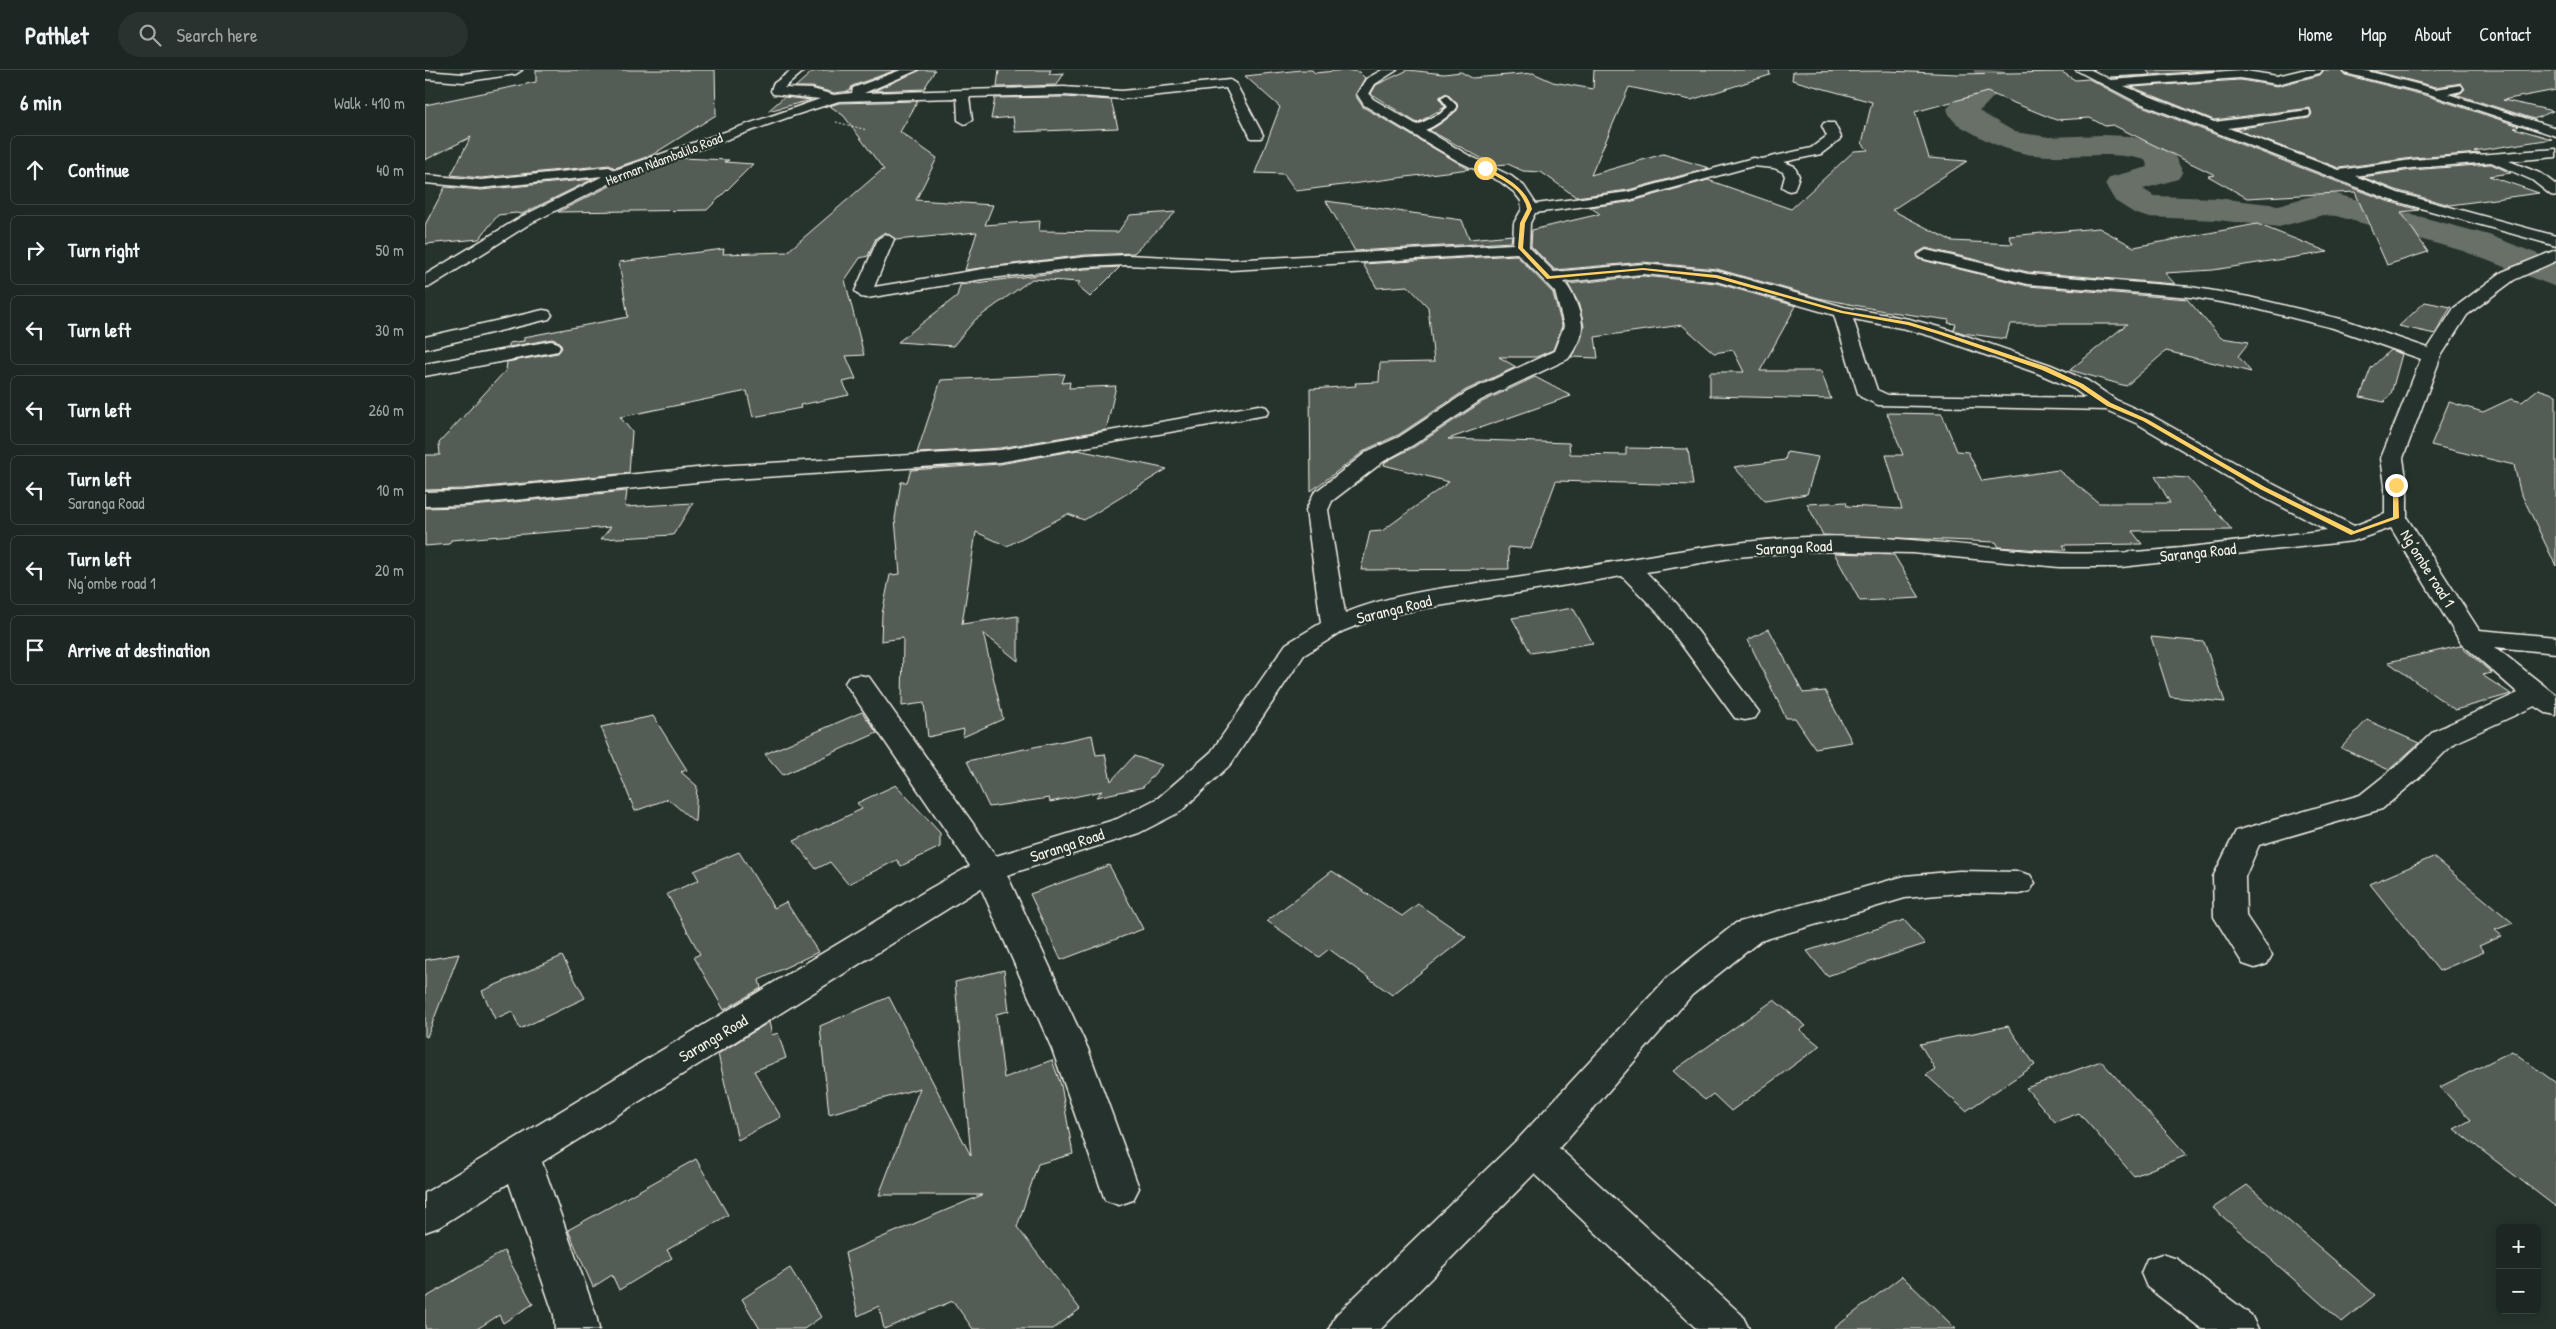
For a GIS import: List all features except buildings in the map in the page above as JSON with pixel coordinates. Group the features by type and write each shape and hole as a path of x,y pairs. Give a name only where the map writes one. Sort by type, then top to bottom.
{"street":[{"path":"425,75 463,78 516,70"},
{"path":"799,70 777,87 777,91 812,93 836,98 1064,91 1122,95 1230,84 1256,135"},
{"path":"836,98 912,70"},
{"path":"1391,70 1370,82 1363,94 1368,102 1414,130 1429,136 1463,158 1506,179 1519,189 1530,209"},
{"path":"2082,70 2105,83 2139,98 2393,196 2549,239 2556,226"},
{"path":"2105,83 2240,74 2268,80 2285,79 2316,70"},
{"path":"2349,70 2435,92 2444,97 2556,132"},
{"path":"2253,88 2268,85 2271,83 2268,80"},
{"path":"2435,92 2457,88"},
{"path":"961,94 965,101 965,120"},
{"path":"2139,98 2168,96"},
{"name":"Herman Ndambalilo Road","path":"429,275 525,220 635,168 787,113 836,98"},
{"path":"2211,126 2304,113"},
{"path":"1530,209 1629,196 1753,162 1765,162 1816,151 1834,137 1829,126"},
{"path":"2337,175 2412,164 2556,153"},
{"path":"2491,158 2537,177 2556,192"},
{"path":"1765,162 1789,169 1792,176 1789,187"},
{"path":"425,179 481,184 635,168"},
{"path":"1334,626 1317,510 1322,498 1376,456 1405,441 1474,396 1561,355 1566,349 1573,326 1563,291 1521,248 1522,223 1530,209"},
{"path":"886,239 864,291 867,294 983,274 1085,262 1127,260 1231,265 1521,248"},
{"path":"1926,255 2028,280 2095,283 2191,292 2249,302 2339,324 2432,356"},
{"name":"Ng’ombe road 1","path":"2546,701 2487,654 2470,637 2396,518 2396,485 2392,458 2432,356 2460,312 2508,276 2550,257"},
{"path":"1549,278 1629,269 1685,272 1741,282 1842,312 1909,324 2045,369 2081,385 2109,404 2145,420 2263,488 2353,534"},
{"path":"1842,312 1868,393 1885,401 2109,404"},
{"path":"425,343 543,315"},
{"path":"425,370 551,347"},
{"path":"425,500 463,498 717,473 1000,456 1259,411"},
{"name":"Saranga Road","path":"425,1214 940,897 989,870 1128,826 1169,805 1221,758 1295,650 1334,626 1369,612 1420,601 1737,550 1807,544 1912,546 2059,560 2121,560 2353,534 2396,518"},
{"path":"1628,568 1668,609 1745,712"},
{"path":"2470,637 2556,645"},
{"path":"859,683 989,870 1070,1048 1119,1188"},
{"path":"2255,955 2230,917 2229,877 2247,838 2371,802 2409,772 2444,737 2546,701"},
{"path":"1351,1329 1534,1149 1680,986 1748,932 1905,887 1959,882 2019,883"},
{"path":"1534,1149 1727,1329"},
{"path":"520,1156 575,1315 577,1329"},
{"path":"2162,1273 2236,1329"}],"lane":[{"path":"1414,130 1443,116 1453,107 1446,98"}],"waterway":[{"path":"1987,70 2009,80 1985,89 1979,98 1962,109 1964,115 2006,140 2049,147 2102,144 2129,146 2159,154 2166,172 2122,184 2127,194 2146,206 2217,209 2279,216 2322,204 2336,205 2405,222 2476,243 2556,275"}],"route":[{"path":"1485,168 1506,179 1519,189 1527,201 1530,209 1522,223 1521,248 1549,278 1629,269 1658,269 1717,276 1842,312 1909,324 1940,333 2045,369 2081,385 2109,404 2145,420 2263,488 2353,534 2396,518 2396,485"}]}
